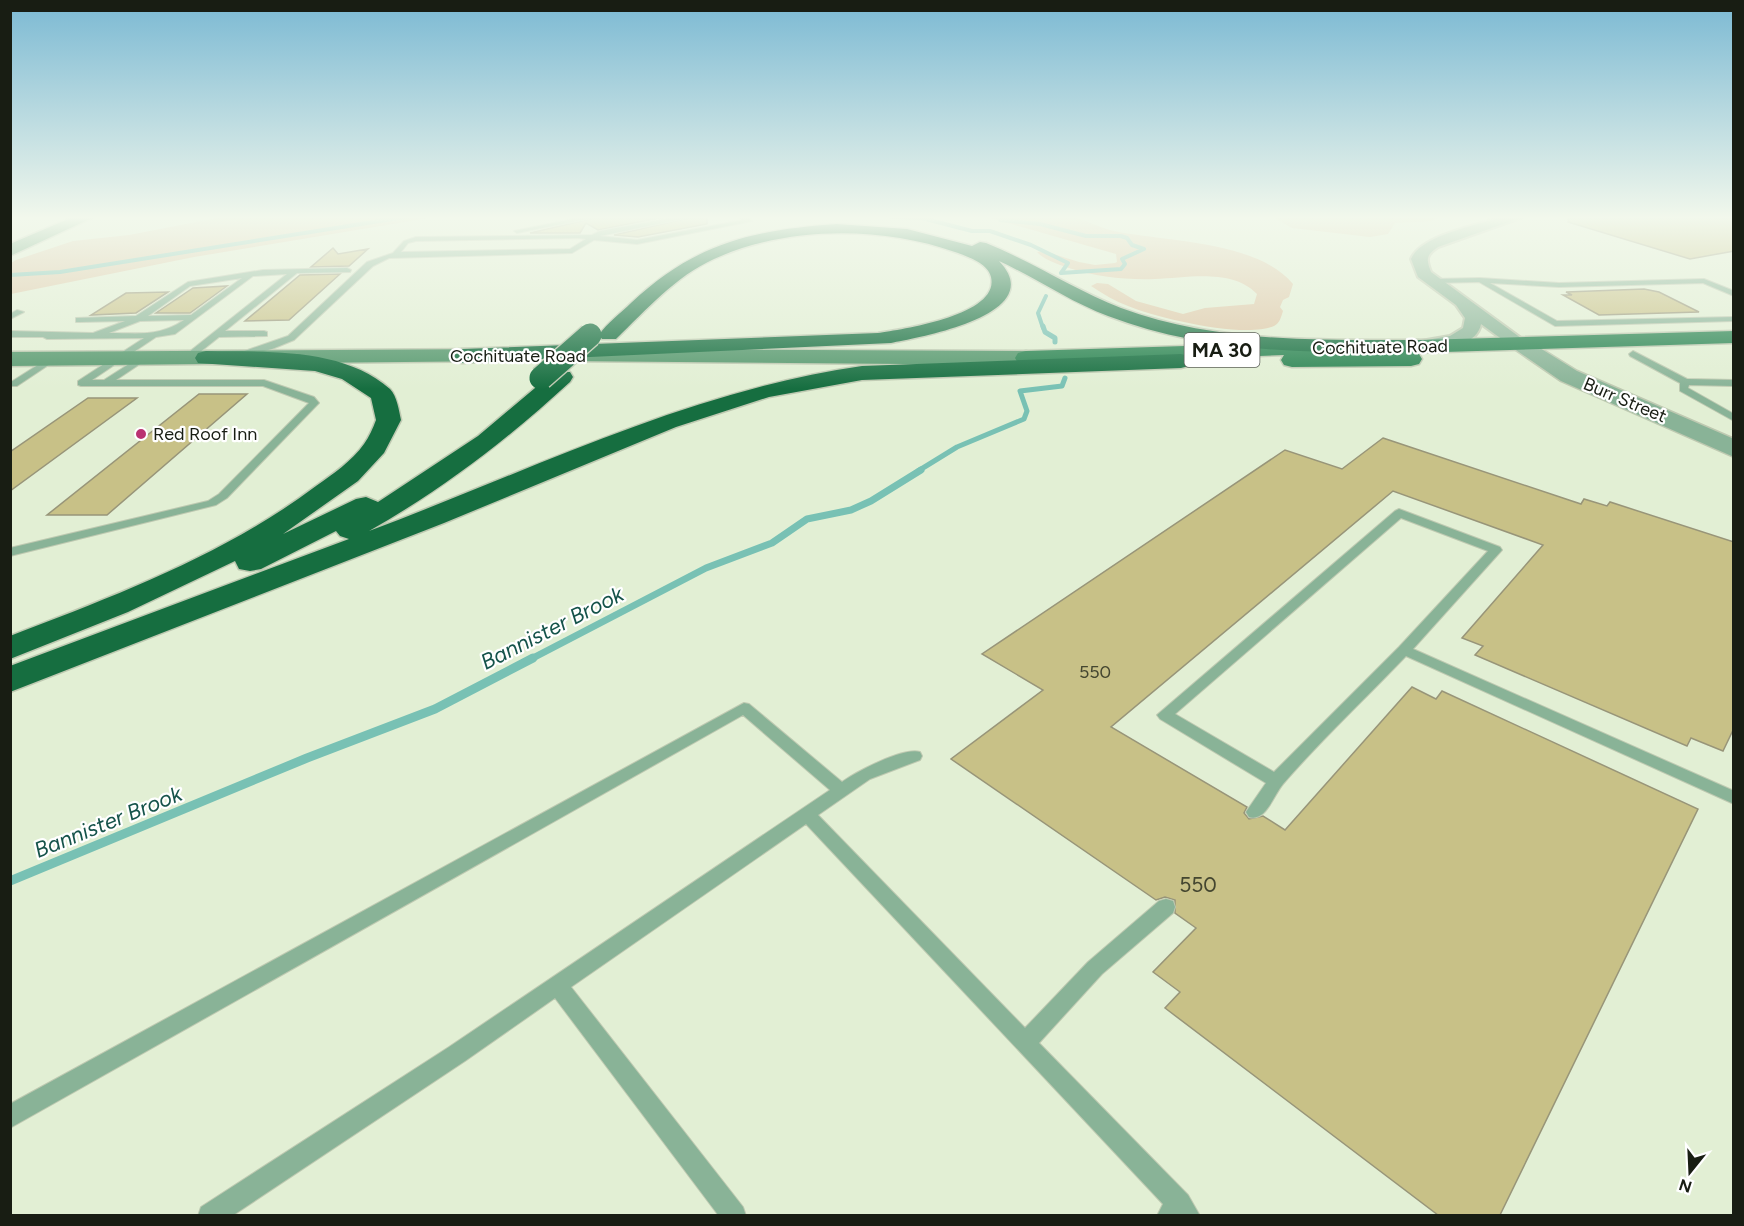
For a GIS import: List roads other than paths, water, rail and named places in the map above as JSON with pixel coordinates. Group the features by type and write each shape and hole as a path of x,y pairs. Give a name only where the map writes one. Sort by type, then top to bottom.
{"highway":[{"path":"100,644 238,585 392,507 486,445 659,274"},
{"path":"599,335 677,274"},
{"path":"462,356 878,339 926,330 969,315 995,298 1001,287 998,274"},
{"path":"1039,274 1109,310 1166,328 1267,341 1418,346"},
{"path":"10,648 160,586 258,536 309,505 348,476 371,453 386,432 388,414 383,398 369,384 349,374 304,364 196,358"},
{"path":"10,680 478,499 689,413 754,392 816,379 862,373 1181,361"},
{"path":"10,653 177,593 264,556 346,516 408,480 465,442 552,378"}],"main road":[{"name":"Cochituate Road","path":"27,360 462,356 1026,358 1181,361 1529,350 1734,337"},
{"name":"Cochituate Road","path":"1026,358 1418,346 1633,354 1734,351"}],"street":[{"path":"1424,274 1529,350"},
{"path":"1418,346 1455,341 1472,331 1474,318 1463,303"},
{"name":"Burr Street","path":"1529,350 1569,376 1732,445"}],"lane":[{"path":"96,335 138,318 188,284 250,274"},
{"path":"10,334 78,336 154,335 172,332 251,274"},
{"path":"196,358 217,334 291,274"},
{"path":"196,358 259,350 291,338 359,274"},
{"path":"1480,280 1555,324 1734,319"},
{"path":"1432,281 1480,280 1559,285 1704,281 1734,294"},
{"path":"10,317 20,312"},
{"path":"79,320 194,317"},
{"path":"217,334 264,334"},
{"path":"10,552 212,503 223,496 314,403 311,399 268,384 81,383 154,335"},
{"path":"12,387 27,360 78,336"},
{"path":"291,338 291,345 296,350 344,357"},
{"path":"1633,354 1685,382 1734,383"},
{"path":"106,383 142,358"},
{"path":"1685,382 1683,389 1734,418"},
{"path":"1255,812 1276,781 1404,650 1496,550 1399,513 1165,715 1276,781"},
{"path":"1404,650 1734,798"},
{"path":"10,1118 744,708 842,791"},
{"path":"210,1215 557,985 864,775 914,756"},
{"path":"807,814 1025,1042 1179,1212"},
{"path":"1025,1042 1095,968 1166,907"},
{"path":"557,985 734,1215"}],"waterway":[{"path":"10,275 23,274"},
{"name":"Bannister Brook","path":"1043,328 1038,313 1046,296"},
{"name":"Bannister Brook","path":"1043,326 1045,332 1055,338 1055,342"},
{"name":"Bannister Brook","path":"918,471 957,447 1024,419 1027,411 1020,391 1062,386 1065,378"},
{"name":"Bannister Brook","path":"531,659 706,568 772,543 807,519 851,510 871,501 921,470"},
{"name":"Bannister Brook","path":"10,881 307,758 435,709 533,658"}],"place":[{"name":"Red Roof Inn","path":"141,434"}]}
